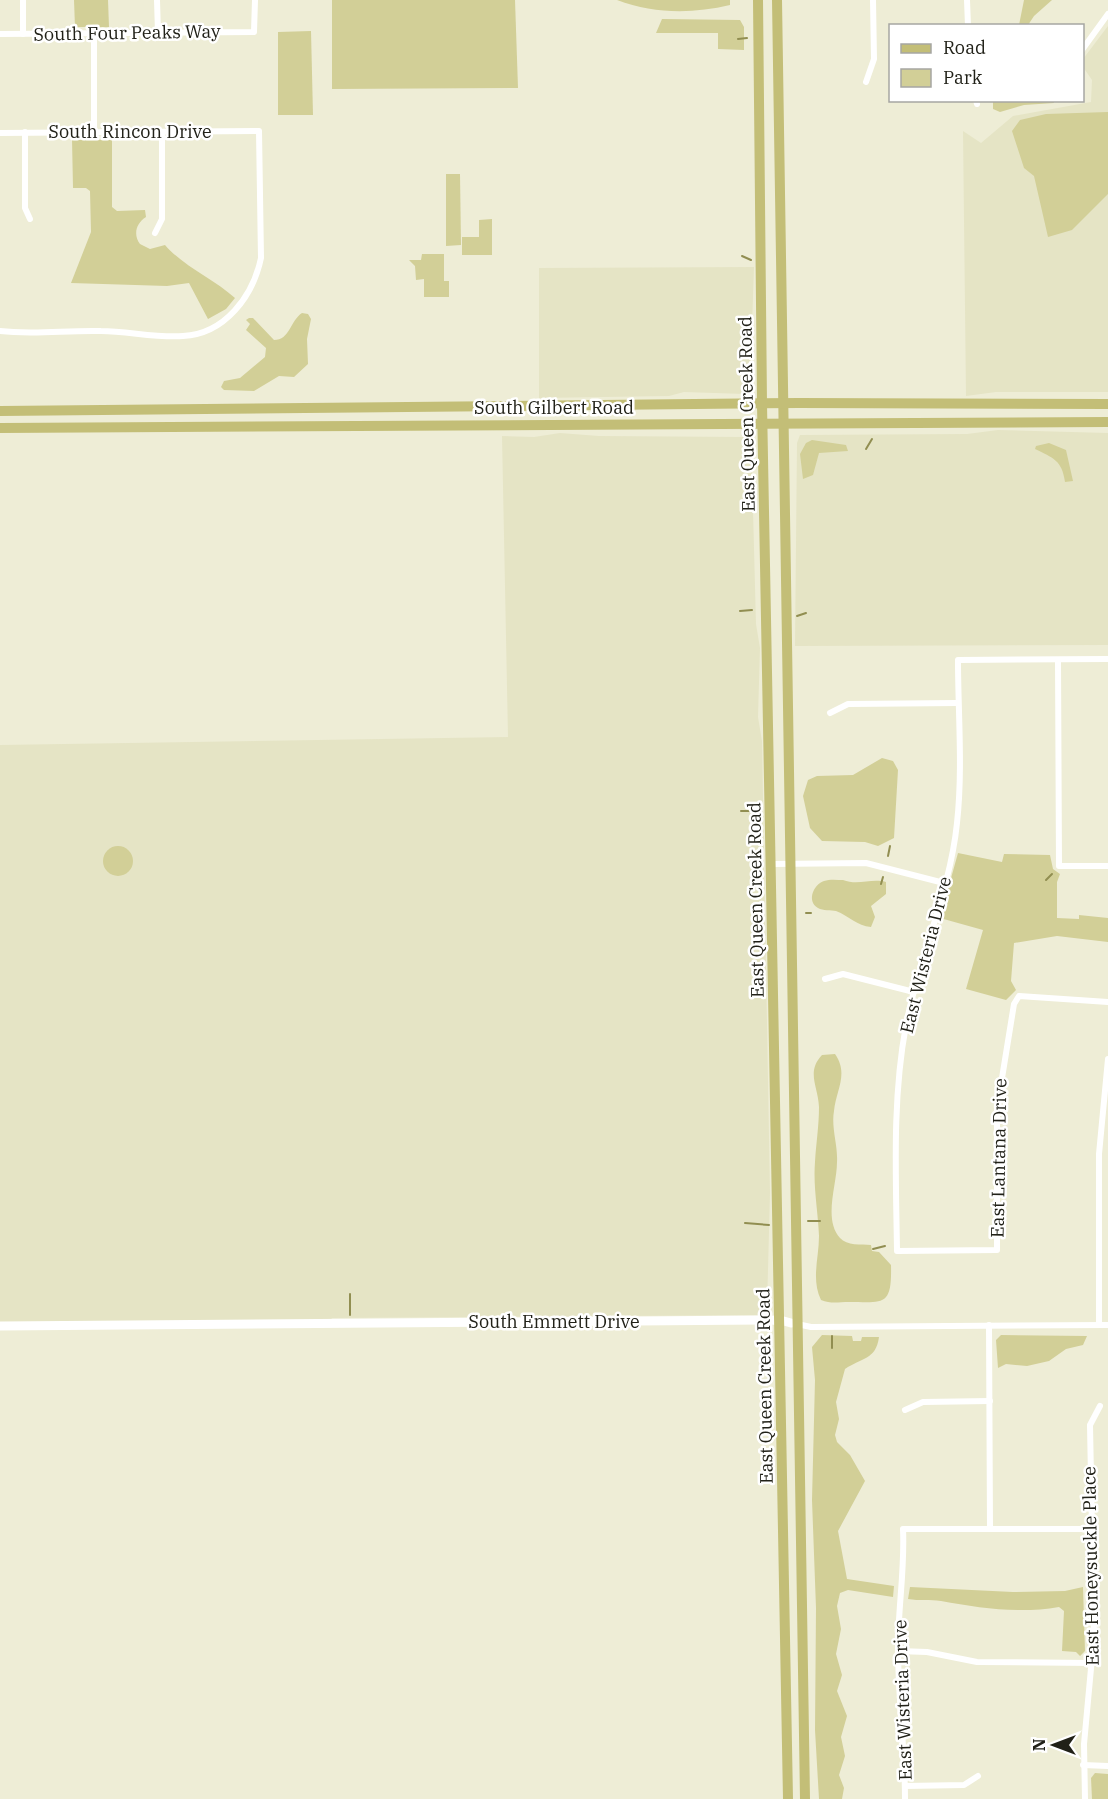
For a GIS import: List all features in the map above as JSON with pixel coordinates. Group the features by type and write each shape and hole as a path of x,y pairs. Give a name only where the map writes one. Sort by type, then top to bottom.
{"main road":[{"name":"East Queen Creek Road","path":"758,0 762,404 772,864 805,1799"},
{"name":"East Queen Creek Road","path":"777,0 790,863 788,1799"},
{"name":"South Gilbert Road","path":"0,411 784,403 1108,404"},
{"path":"547,406 547,424"},
{"path":"331,408 331,426"},
{"name":"South Gilbert Road","path":"0,428 1108,422"},
{"path":"768,634 785,634"}],"street":[{"path":"23,0 23,34"},
{"path":"157,0 158,33"},
{"name":"South Four Peaks Way","path":"0,34 254,32 255,0"},
{"path":"866,82 874,59 873,0"},
{"path":"968,0 968,24"},
{"path":"1084,49 1108,14"},
{"path":"94,33 94,132"},
{"name":"South Rincon Drive","path":"0,132 259,131 261,258 249,291 232,314 223,321 185,336 102,331 0,331"},
{"path":"25,132 25,208 30,219"},
{"path":"155,233 162,219 162,132"},
{"path":"1108,659 1058,660 1059,866 1108,866"},
{"name":"East Wisteria Drive","path":"997,1250 897,1251 898,1090 914,993 944,883 957,822 958,660 1058,660"},
{"path":"830,713 848,704 958,703"},
{"path":"772,864 878,864 944,883"},
{"path":"825,980 843,974 914,993"},
{"name":"East Lantana Drive","path":"997,1250 997,1109 1006,1040 1014,1004 1019,996 1108,1002"},
{"path":"1099,1325 1100,1125 1108,1059"},
{"path":"1099,1251 1108,1251"},
{"name":"South Emmett Drive","path":"0,1326 789,1322 811,1327 1108,1325"},
{"path":"989,1325 990,1529 1090,1528"},
{"path":"905,1410 923,1402 990,1401"},
{"name":"East Honeysuckle Place","path":"1085,1799 1083,1765 1093,1663 1090,1425 1100,1406"},
{"name":"East Wisteria Drive","path":"905,1799 898,1651 904,1564 903,1529 990,1529"},
{"path":"898,1651 927,1652 977,1662 1093,1663"},
{"path":"1083,1765 1108,1766"},
{"path":"905,1786 964,1785 978,1776"}],"shaded area":[{"path":"1108,26 1108,392 996,392 966,396 963,131 981,143 1013,116 1091,102 1092,80 1084,68 1084,58"},
{"path":"754,267 750,385 745,394 684,392 669,396 539,398 539,268"},
{"path":"998,430 1108,433 1108,645 795,646 797,443 800,435 967,434"},
{"path":"560,433 599,436 744,437 754,444 752,472 756,624 760,648 758,717 762,741 770,1193 767,1308 759,1315 332,1318 329,1323 0,1326 0,745 508,737 502,436 534,437"}],"green space":[{"path":"74,0 108,0 109,27 75,27"},
{"path":"332,0 515,0 518,88 332,89"},
{"path":"617,0 730,0 730,5 702,10 673,11 645,8"},
{"path":"1024,0 1052,0 1029,24 1019,24"},
{"path":"662,19 740,20 744,27 744,50 718,49 718,33 656,33"},
{"path":"311,31 313,115 278,115 278,32"},
{"path":"993,102 1054,103 1024,105 1000,112 993,109"},
{"path":"1108,112 1108,194 1072,230 1048,237 1034,176 1024,168 1012,131 1020,120 1046,114"},
{"path":"72,139 112,140 112,207 117,211 145,210 146,217 137,229 140,244 150,249 165,245 172,253 227,291 235,298 226,309 208,319 189,283 167,286 71,283 91,232 90,191 86,188 73,188"},
{"path":"446,174 460,174 461,245 446,246"},
{"path":"492,219 492,255 462,255 462,237 479,237 479,220"},
{"path":"422,254 444,254 444,281 449,281 449,297 424,297 424,279 416,280 415,266 409,260 421,260"},
{"path":"302,313 308,314 311,319 307,339 308,364 294,377 279,376 254,391 224,390 221,387 224,381 240,378 265,357 266,348 246,330 250,324 246,320 253,318 274,340 287,334"},
{"path":"812,440 846,445 848,451 819,453 813,475 803,479 800,454 806,443"},
{"path":"1049,443 1066,450 1073,481 1065,482 1059,464 1035,449 1036,446"},
{"path":"882,758 893,761 898,770 894,838 878,846 865,842 822,841 810,828 803,796 808,780 817,776 853,775"},
{"path":"118,846 129,850 133,861 129,872 118,876 107,872 103,861 107,850"},
{"path":"958,853 1002,862 1004,854 1050,855 1053,869 1060,874 1057,882 1057,918 1079,919 1079,915 1108,918 1108,942 1057,936 1014,943 1011,981 1016,990 1006,1000 966,989 983,930 940,918"},
{"path":"826,880 886,882 886,894 871,906 875,917 871,927 861,925 836,911 822,910 814,905 813,893 820,883"},
{"path":"835,1054 841,1068 841,1075 833,1117 837,1162 832,1221 843,1241 871,1245 872,1251 879,1252 891,1265 890,1288 884,1299 878,1301 821,1300 816,1284 819,1236 815,1171 819,1107 814,1073 817,1061 822,1055"},
{"path":"822,1335 852,1336 853,1341 861,1341 862,1337 879,1337 875,1350 867,1358 845,1369 836,1402 839,1419 835,1435 837,1442 850,1455 865,1481 838,1531 847,1579 894,1586 893,1597 848,1590 840,1593 837,1606 841,1629 836,1654 842,1675 837,1691 847,1716 841,1737 845,1756 839,1775 844,1788 842,1799 819,1799 815,1730 816,1608 812,1500 815,1380 812,1347"},
{"path":"1001,1335 1087,1336 1083,1345 1066,1349 1049,1361 1027,1366 1006,1364 998,1368 996,1340"},
{"path":"910,1587 1013,1592 1065,1591 1083,1587 1085,1651 1080,1656 1076,1652 1062,1651 1064,1611 1059,1607 1014,1610 937,1600 912,1600 908,1599"},
{"path":"1095,1773 1108,1774 1108,1799 1092,1799 1091,1778"}],"waterway":[{"path":"738,39 747,38"},
{"path":"742,256 751,260"},
{"path":"866,449 872,439"},
{"path":"740,611 752,610"},
{"path":"797,616 806,613"},
{"path":"741,811 760,811"},
{"path":"888,856 890,846"},
{"path":"1046,880 1052,874"},
{"path":"881,884 883,877"},
{"path":"806,913 811,913"},
{"path":"808,1221 820,1221"},
{"path":"745,1223 769,1225"},
{"path":"873,1249 885,1246"},
{"path":"350,1294 350,1315"},
{"path":"832,1336 832,1348"}]}
